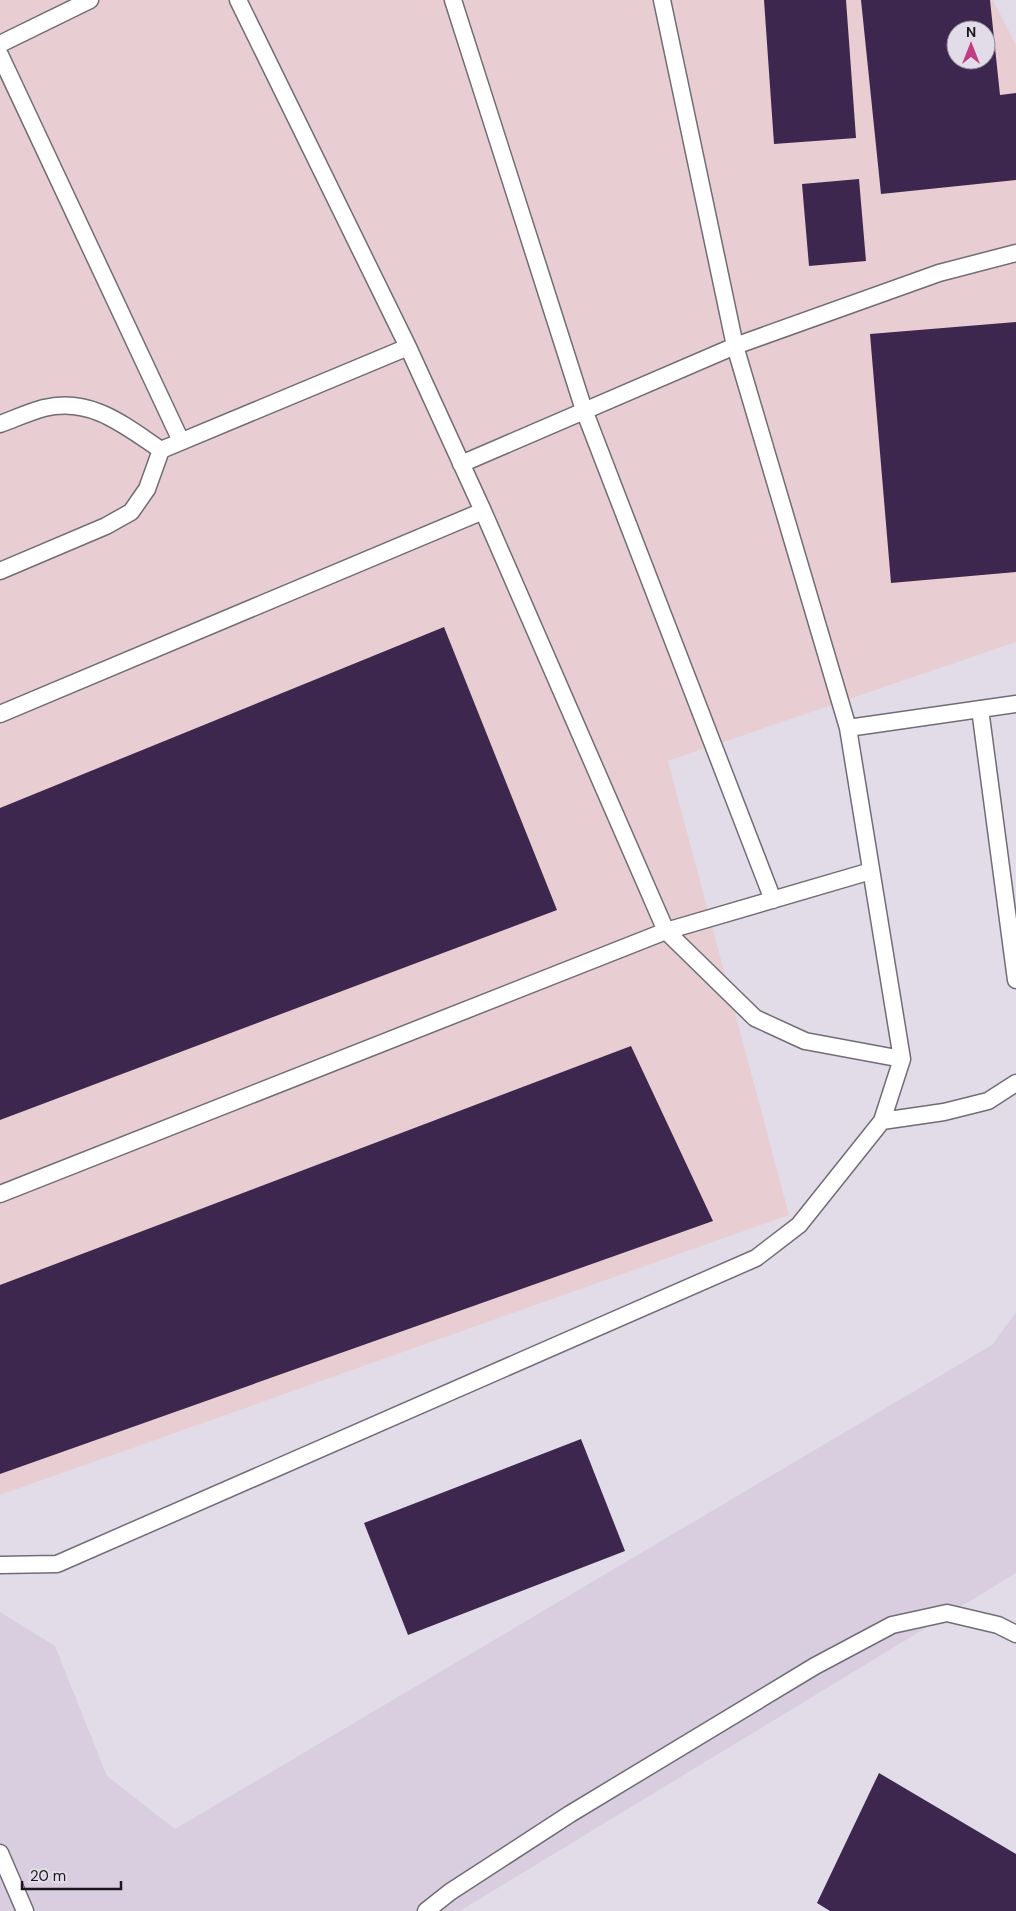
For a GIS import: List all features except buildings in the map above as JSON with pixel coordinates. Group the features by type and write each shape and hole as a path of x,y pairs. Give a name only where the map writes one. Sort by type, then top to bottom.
{"lane":[{"path":"0,44 90,0"},
{"path":"238,0 408,347 666,931 755,1018 805,1041 902,1059"},
{"path":"453,0 584,410 774,900"},
{"path":"0,1565 57,1564 756,1258 799,1225 882,1121 902,1059 848,728 735,346 662,0"},
{"path":"0,55 181,441"},
{"path":"461,464 735,346 939,273 1016,253"},
{"path":"0,571 106,526 131,512 147,488 161,450 408,347"},
{"path":"0,424 44,408 80,406 112,417 161,450"},
{"path":"0,714 482,511"},
{"path":"848,728 1016,704"},
{"path":"980,709 1016,980"},
{"path":"0,1194 666,931 871,872"},
{"path":"882,1121 944,1112 988,1101 1016,1084"},
{"path":"426,1911 450,1892 570,1814 815,1666 892,1625 946,1613 998,1625 1016,1634"},
{"path":"0,1854 25,1911"}],"shaded area":[{"path":"0,0 993,0 1016,45 1016,642 668,761 789,1215 0,1495"},
{"path":"1016,1312 1016,1573 460,1911 0,1911 0,1612 55,1646 107,1776 175,1829 992,1345"}]}
